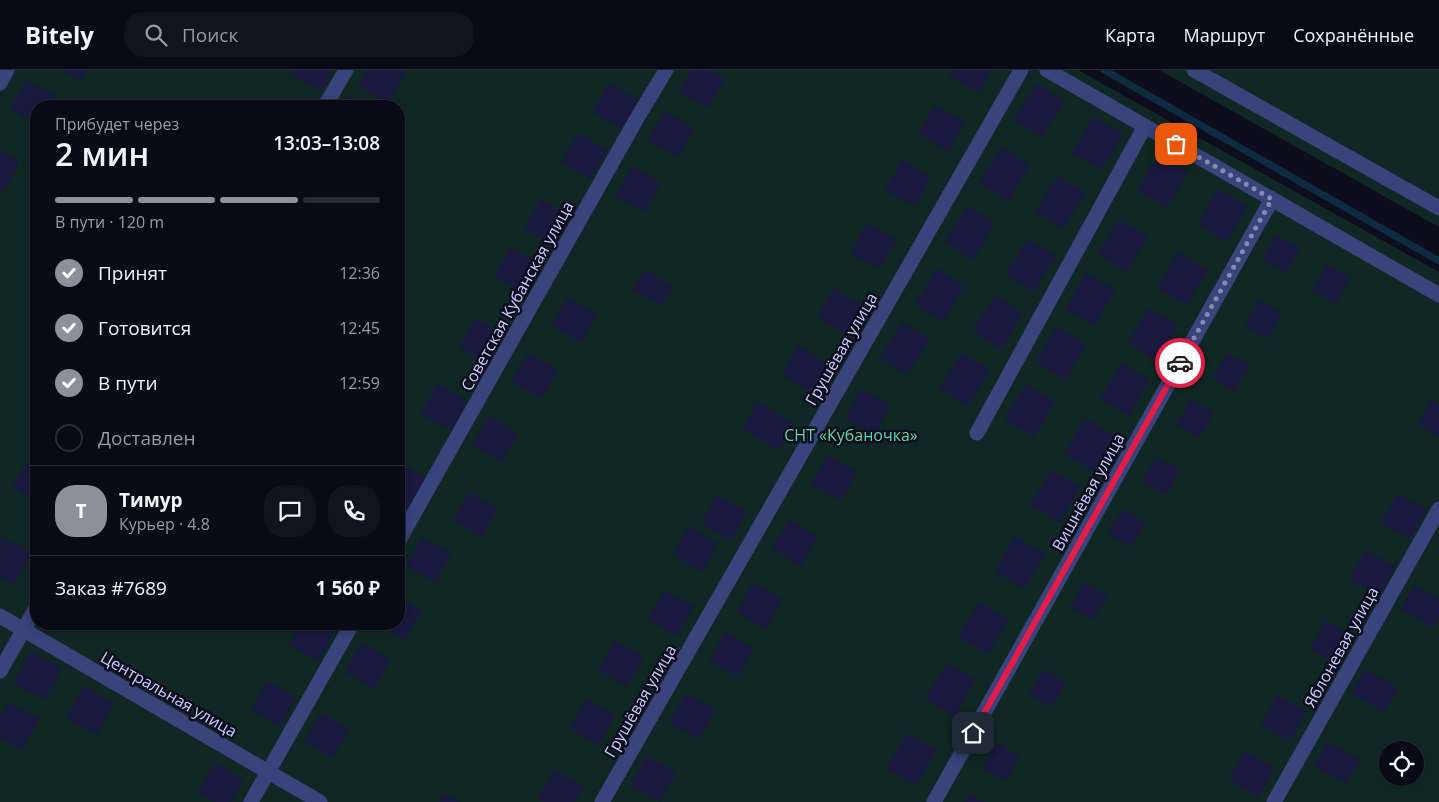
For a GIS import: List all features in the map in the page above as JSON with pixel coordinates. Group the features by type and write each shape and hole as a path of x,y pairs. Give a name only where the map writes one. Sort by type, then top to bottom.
{"street":[{"path":"0,83 7,70"},
{"path":"328,100 346,70"},
{"name":"Советская Кубанская улица","path":"405,529 666,70"},
{"name":"Грушёвая улица","path":"602,802 1021,70"},
{"path":"1047,70 1439,295"},
{"path":"1194,70 1439,208"},
{"path":"976,433 1145,126"},
{"name":"Вишнёвая улица","path":"934,802 1272,199"},
{"name":"Яблоневая улица","path":"1274,802 1439,509"},
{"name":"Центральная улица","path":"0,616 320,802"},
{"path":"0,671 30,619"},
{"path":"252,802 349,630"}],"green space":[{"name":"СНТ «Кубаночка»","path":"0,70 1078,70 1439,272 1439,802 0,802"},
{"path":"1159,70 1439,70 1439,227"}],"building":[{"path":"61,70 88,70 81,81"},
{"path":"293,70 333,70 321,91 290,74"},
{"path":"367,70 406,71 390,100 383,100 358,85"},
{"path":"691,70 708,70 725,79 708,108 679,92"},
{"path":"953,70 992,70 979,93 949,77"},
{"path":"26,80 56,96 54,100 30,100 30,121 10,109"},
{"path":"609,83 638,100 622,129 593,112"},
{"path":"1036,84 1064,101 1042,137 1013,120"},
{"path":"935,105 965,121 948,151 919,134"},
{"path":"665,111 694,128 678,157 648,141"},
{"path":"1093,117 1123,134 1102,170 1072,153"},
{"path":"578,133 607,150 590,179 561,162"},
{"path":"1002,147 1030,165 1008,201 979,183"},
{"path":"0,150 20,162 4,191 0,189"},
{"path":"1158,155 1188,172 1167,208 1137,190"},
{"path":"902,160 931,177 915,206 885,190"},
{"path":"632,166 661,183 645,212 616,196"},
{"path":"1057,176 1086,193 1063,229 1035,212"},
{"path":"1218,189 1248,206 1227,242 1198,224"},
{"path":"541,200 570,216 554,246 524,229"},
{"path":"967,206 995,223 973,260 945,242"},
{"path":"1118,219 1148,236 1127,272 1098,255"},
{"path":"867,224 896,240 880,269 850,253"},
{"path":"1276,235 1300,248 1286,273 1262,260"},
{"path":"1028,239 1056,256 1034,292 1005,275"},
{"path":"511,247 540,264 524,293 494,277"},
{"path":"1178,252 1207,270 1187,305 1157,288"},
{"path":"1327,265 1350,278 1336,304 1312,291"},
{"path":"937,268 965,286 943,322 915,304"},
{"path":"644,270 673,286 662,306 633,290"},
{"path":"1086,273 1115,290 1095,326 1065,309"},
{"path":"833,288 862,305 846,334 817,317"},
{"path":"995,295 1023,313 1001,349 973,331"},
{"path":"568,297 597,314 581,343 552,326"},
{"path":"1259,300 1282,313 1268,339 1245,326"},
{"path":"1148,308 1178,325 1157,361 1128,343"},
{"path":"475,318 504,335 488,364 459,347"},
{"path":"902,322 930,339 907,375 880,358"},
{"path":"1056,327 1086,344 1065,380 1036,362"},
{"path":"798,346 827,363 811,392 782,375"},
{"path":"528,353 558,370 541,399 512,382"},
{"path":"962,353 990,370 968,406 939,388"},
{"path":"1227,353 1250,366 1235,391 1212,378"},
{"path":"1121,363 1150,380 1129,416 1100,399"},
{"path":"437,384 467,401 451,430 421,414"},
{"path":"1026,384 1055,402 1034,437 1004,420"},
{"path":"861,389 891,406 874,435 845,418"},
{"path":"1191,399 1214,412 1200,438 1176,424"},
{"path":"1432,400 1439,405 1439,436 1418,425"},
{"path":"757,402 794,423 779,450 742,429"},
{"path":"489,416 518,433 502,462 472,445"},
{"path":"1085,418 1114,435 1093,471 1064,454"},
{"path":"827,455 857,472 841,501 811,484"},
{"path":"1156,457 1180,470 1166,495 1142,482"},
{"path":"26,463 30,465 30,498 12,487"},
{"path":"405,466 426,478 410,508 405,505"},
{"path":"1051,470 1080,487 1060,523 1030,505"},
{"path":"469,492 498,508 482,537 453,521"},
{"path":"1398,494 1427,510 1410,539 1381,523"},
{"path":"717,495 747,512 730,541 701,524"},
{"path":"1122,509 1145,522 1131,547 1108,534"},
{"path":"789,520 818,536 801,566 772,549"},
{"path":"689,526 718,543 702,572 673,555"},
{"path":"1,536 30,552 30,556 14,584 0,576"},
{"path":"1015,536 1045,554 1024,589 995,572"},
{"path":"422,537 452,553 435,582 406,566"},
{"path":"1366,550 1395,567 1379,596 1349,580"},
{"path":"1084,582 1108,595 1093,620 1070,607"},
{"path":"753,583 782,599 766,629 737,612"},
{"path":"1414,585 1439,599 1439,618 1434,628 1401,609"},
{"path":"664,590 694,606 677,636 648,619"},
{"path":"405,601 422,611 405,640 388,630 405,630"},
{"path":"979,602 1009,619 988,654 958,637"},
{"path":"1326,620 1356,637 1339,666 1310,649"},
{"path":"297,630 330,630 334,632 318,661 288,645"},
{"path":"725,632 754,648 738,677 709,661"},
{"path":"615,641 644,657 627,687 598,670"},
{"path":"362,643 391,660 374,689 345,672"},
{"path":"31,651 62,669 45,700 14,683"},
{"path":"946,663 975,680 955,716 925,699"},
{"path":"1043,669 1066,682 1052,707 1029,694"},
{"path":"1365,669 1398,688 1384,712 1351,693"},
{"path":"267,681 296,697 280,727 251,710"},
{"path":"84,686 114,703 97,735 66,718"},
{"path":"686,694 715,710 699,739 669,723"},
{"path":"1277,695 1307,712 1290,741 1261,725"},
{"path":"586,699 615,715 599,745 569,728"},
{"path":"8,702 39,719 21,750 0,738 0,716"},
{"path":"320,713 349,729 332,758 304,742"},
{"path":"907,733 937,750 916,786 887,768"},
{"path":"1327,742 1360,760 1346,784 1314,766"},
{"path":"997,743 1020,756 1006,781 983,768"},
{"path":"1245,751 1274,768 1258,797 1229,780"},
{"path":"647,756 676,773 660,802 630,786"},
{"path":"215,763 244,780 231,802 215,802 198,793"},
{"path":"554,770 584,786 574,802 544,802 538,799"},
{"path":"969,793 985,802 964,802"},
{"path":"445,794 460,802 440,802"}],"waterway":[{"path":"1104,70 1439,261"}],"way so far":[{"path":"1176,144 1272,199 1180,363"}],"route":[{"path":"973,733 1180,363"}]}
